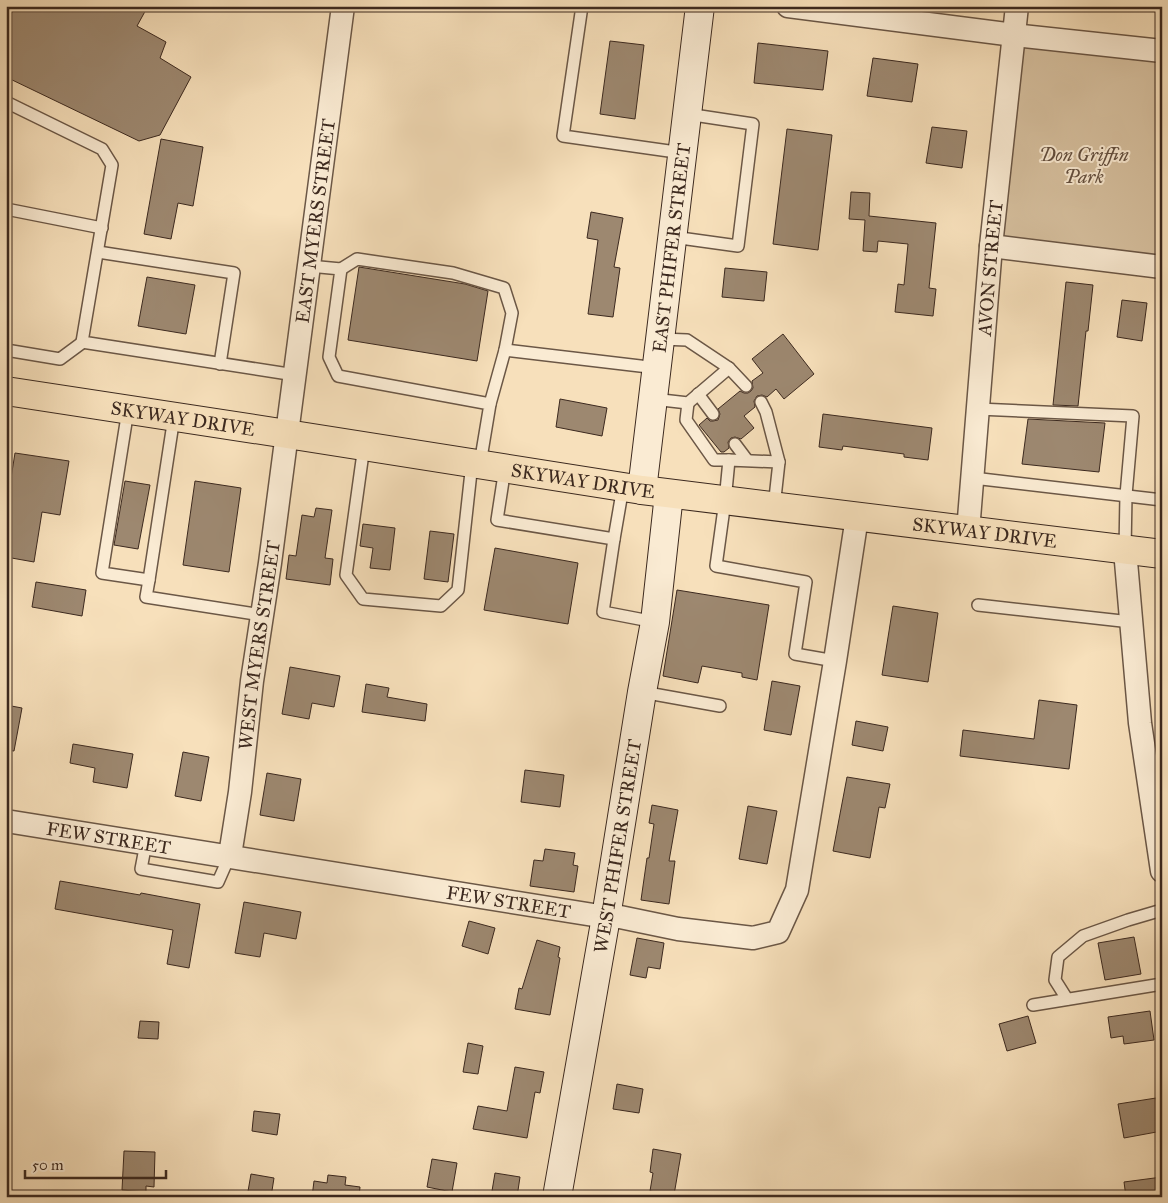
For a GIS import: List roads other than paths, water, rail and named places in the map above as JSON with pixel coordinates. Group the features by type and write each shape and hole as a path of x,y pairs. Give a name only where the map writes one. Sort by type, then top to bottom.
{"main road":[{"name":"SKYWAY DRIVE","path":"6,391 669,494 1162,554"}],"street":[{"name":"EAST MYERS STREET","path":"287,434 343,6"},
{"name":"EAST PHIFER STREET","path":"632,488 653,399 700,6"},
{"path":"788,6 1014,35 1162,51"},
{"name":"AVON STREET","path":"968,531 991,246 1017,6"},
{"path":"991,246 1162,268"},
{"name":"WEST MYERS STREET","path":"229,857 240,792 252,681 287,434"},
{"name":"WEST PHIFER STREET","path":"557,1197 655,622 669,494"},
{"path":"836,652 856,517"},
{"path":"1125,550 1140,723 1150,768 1162,871"},
{"name":"FEW STREET","path":"6,822 606,917 620,917 678,929 753,938 778,932 797,890 836,652"}],"lane":[{"path":"582,6 563,136 683,152"},
{"path":"6,102 102,149 112,165 83,342 60,359 6,350"},
{"path":"673,237 738,246 753,124 687,114"},
{"path":"6,209 102,228"},
{"path":"98,252 234,273 220,364"},
{"path":"309,266 341,269 357,259 453,273 504,288 512,313 505,350 490,404 486,465 458,590 441,606 364,599 346,575 364,446"},
{"path":"341,269 329,357 338,376 490,404"},
{"path":"661,339 687,340 730,368 746,386"},
{"path":"83,342 295,375"},
{"path":"505,350 657,368"},
{"path":"730,368 688,403 686,420 714,460 779,462"},
{"path":"698,394 713,414"},
{"path":"653,399 688,403"},
{"path":"761,402 766,412 779,462 774,507"},
{"path":"978,409 1133,416 1126,495 1125,550"},
{"path":"128,410 102,573 149,580"},
{"path":"174,417 146,597 262,615"},
{"path":"735,444 747,460"},
{"path":"729,460 726,501 716,566 806,582 795,654 836,652"},
{"path":"486,465 497,520 614,539"},
{"path":"973,478 1162,500"},
{"path":"632,488 614,539 603,612 655,622"},
{"path":"978,605 1131,622"},
{"path":"642,692 720,706"},
{"path":"1067,999 1055,980 1058,957 1083,936 1162,910"},
{"path":"1033,1005 1162,984"}],"park label":[{"name":"Don Griffin Park","path":"1084,165"}]}
